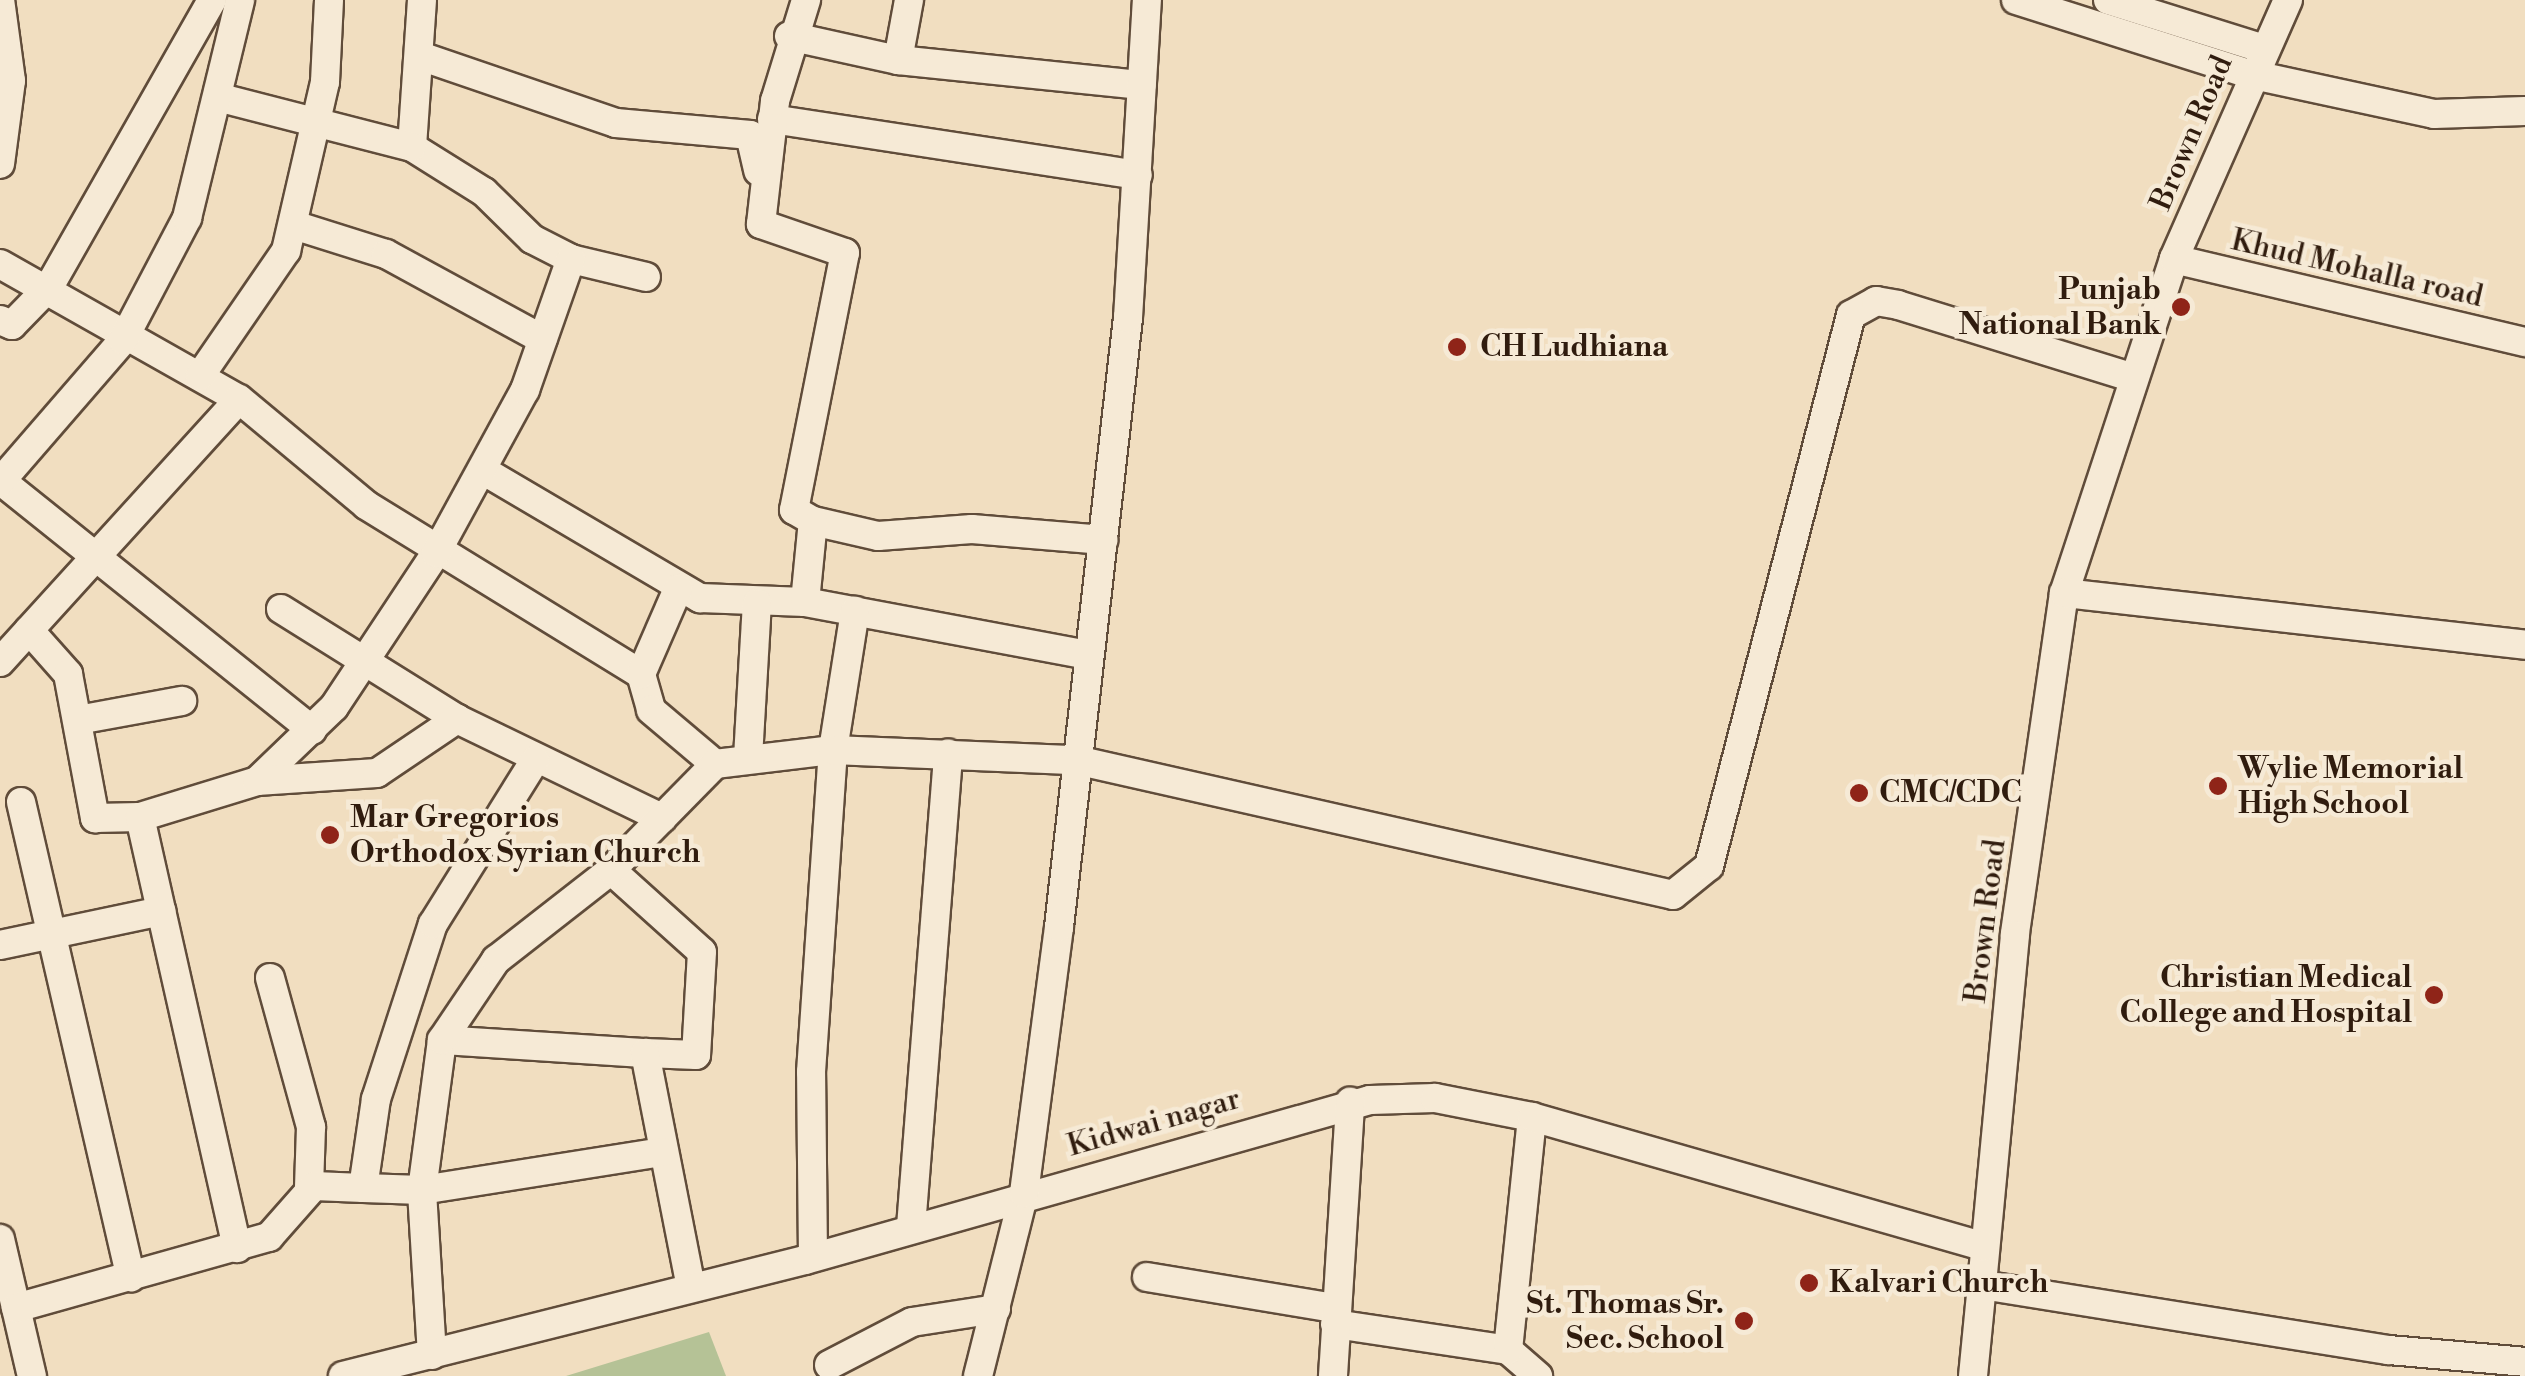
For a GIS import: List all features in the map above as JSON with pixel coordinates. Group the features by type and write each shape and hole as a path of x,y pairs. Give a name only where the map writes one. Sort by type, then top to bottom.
{"street":[{"path":"0,0 11,80 0,164"},
{"path":"4,327 49,287 212,0"},
{"path":"240,0 222,98 187,218 123,340 0,481 312,730"},
{"path":"200,376 263,297 294,225 316,124 329,0"},
{"path":"412,147 423,57 422,0"},
{"path":"806,0 789,36 772,120 762,230 845,252 794,506 813,521 878,536 972,529 1104,540"},
{"path":"898,60 909,0"},
{"path":"978,1376 1024,1194 1104,540 1138,175 1147,0"},
{"path":"2016,0 2250,74 2434,114 2525,111"},
{"path":"2108,0 2264,48"},
{"name":"Brown Road","path":"1974,1376 1984,1247 2064,594 2130,378 2174,259 2250,74 2288,0"},
{"path":"789,36 898,60 1142,85"},
{"path":"423,57 616,122 746,133 766,176"},
{"path":"222,98 412,147 571,259 646,277"},
{"path":"772,120 1138,175"},
{"path":"294,225 386,254 542,339"},
{"path":"257,781 312,730 367,660 436,553 484,471 542,339 571,259"},
{"name":"Khud Mohalla road","path":"2174,259 2525,342"},
{"path":"0,264 49,287 123,340 239,399 436,553 641,674"},
{"path":"424,1363 422,1190 442,1040 508,948 611,870 715,764 833,750 1076,760 1404,840 1684,891 1709,866 1851,315 1864,304 1898,305 2130,378"},
{"path":"0,662 90,556 239,399"},
{"path":"484,471 678,590 757,603 804,602 855,610 1088,655"},
{"path":"804,602 813,521"},
{"path":"678,590 641,674 651,710 715,764"},
{"path":"2064,594 2525,645"},
{"path":"748,758 757,603"},
{"path":"281,608 457,719 535,760 662,818"},
{"path":"813,1257 812,1072 833,750 855,610"},
{"path":"29,630 64,662 78,720 92,814 140,817 257,781 377,773 457,719"},
{"path":"78,720 182,701"},
{"path":"911,1227 948,753"},
{"path":"363,1188 376,1098 433,924 535,760"},
{"path":"20,802 131,1277"},
{"path":"140,817 237,1248"},
{"path":"442,1040 696,1055 702,952 611,870"},
{"path":"0,945 161,910"},
{"path":"16,1308 237,1248 276,1233 309,1188 311,1127 270,978"},
{"path":"645,1053 690,1288"},
{"name":"Kidwai nagar","path":"343,1376 424,1363 813,1257 1350,1102 1422,1097 1532,1117 1984,1247"},
{"path":"1333,1376 1350,1102"},
{"path":"1508,1350 1532,1117"},
{"path":"309,1188 422,1190 662,1152"},
{"path":"0,1239 32,1376"},
{"path":"1146,1277 1508,1350 1538,1376"},
{"path":"1982,1285 2390,1350 2525,1362"},
{"path":"829,1365 912,1322 996,1309"}],"green space":[{"path":"709,1332 726,1376 566,1376"}],"place":[{"name":"Punjab National Bank","path":"2181,307"},
{"name":"CH Ludhiana","path":"1457,347"},
{"name":"Wylie Memorial High School","path":"2218,786"},
{"name":"CMC/CDC","path":"1859,793"},
{"name":"Mar Gregorios Orthodox Syrian Church","path":"330,835"},
{"name":"Christian Medical College and Hospital","path":"2434,995"},
{"name":"Kalvari Church","path":"1809,1283"},
{"name":"St. Thomas Sr. Sec. School","path":"1744,1321"}]}
